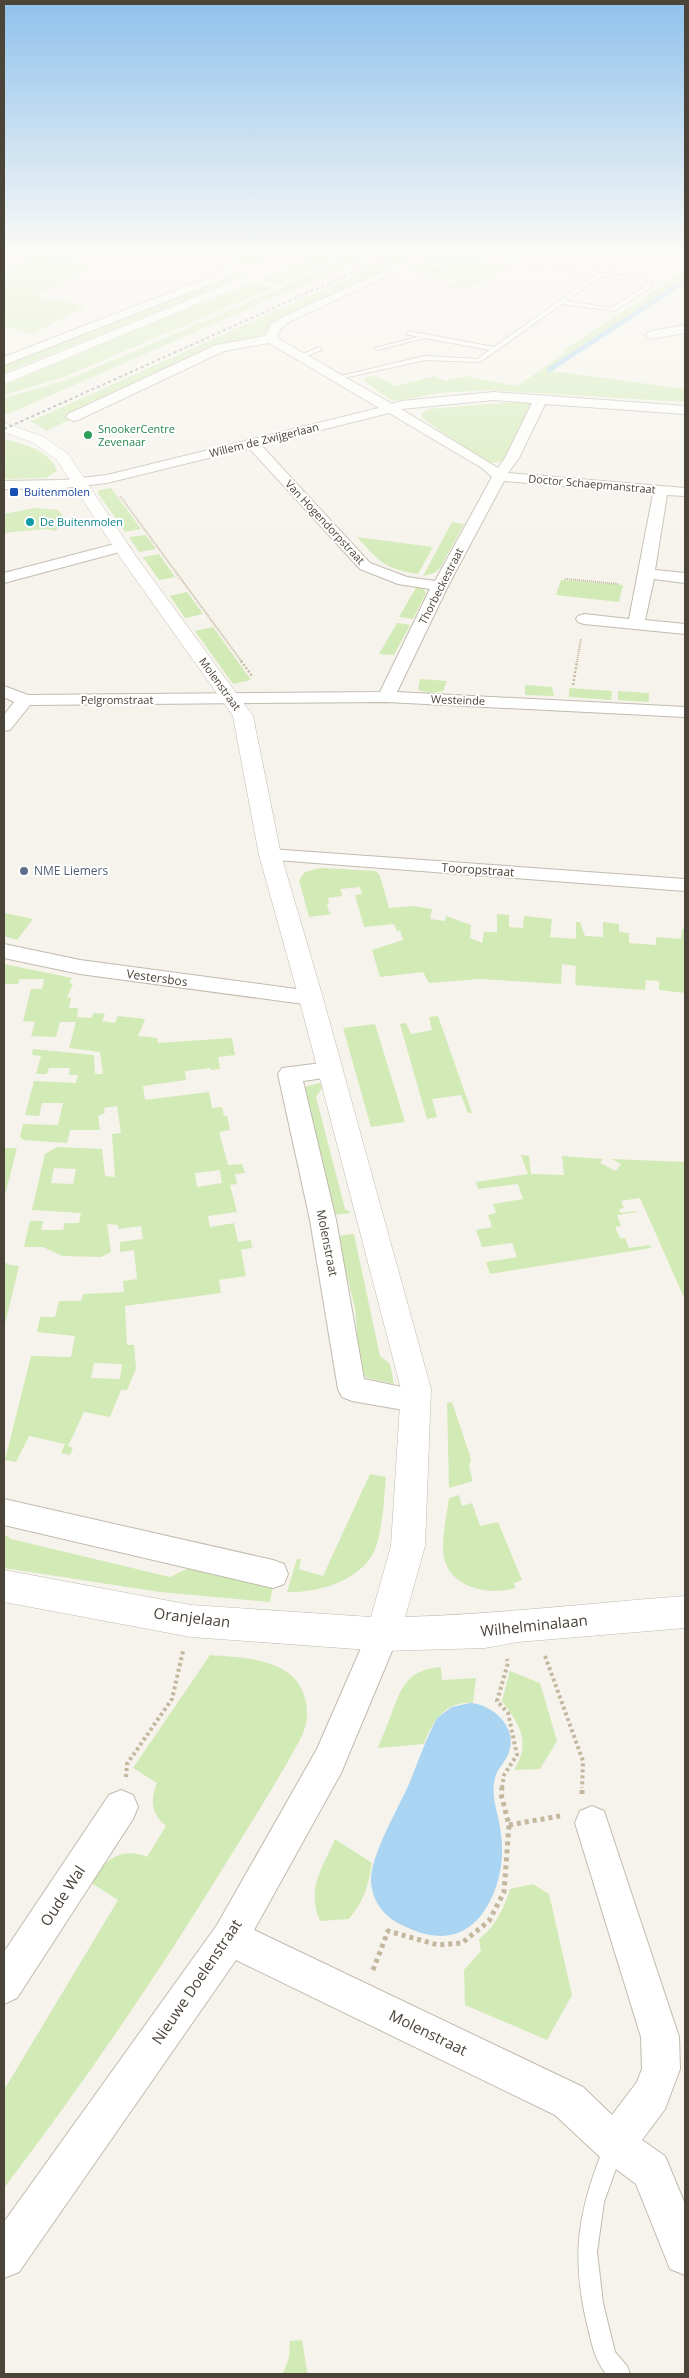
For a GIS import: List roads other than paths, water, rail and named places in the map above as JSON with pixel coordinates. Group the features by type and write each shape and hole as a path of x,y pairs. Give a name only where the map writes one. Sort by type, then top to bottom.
{"street":[{"path":"4,380 50,361"},
{"path":"73,417 192,361"},
{"path":"310,361 393,408 487,465 499,476"},
{"name":"Willem de Zwijgerlaan","path":"4,485 82,482 107,479 401,405 494,396 542,398 685,410"},
{"name":"Thorbeckestraat","path":"386,697 440,586 499,476 512,458 542,398"},
{"name":"Molenstraat","path":"4,427 28,435 52,448 63,457 82,482 122,547 243,716 270,855 311,998 416,1389 408,1546 383,1634"},
{"name":"Van Hogendorpstraat","path":"252,443 365,566 404,581 440,586"},
{"name":"Doctor Schaepmanstraat","path":"499,476 685,492"},
{"path":"636,624 646,580 661,490"},
{"path":"4,578 122,547"},
{"path":"646,580 685,578"},
{"path":"584,619 685,629"},
{"name":"Pelgromstraat","path":"4,691 25,700 231,699"},
{"name":"Westeinde","path":"231,699 386,697 685,712"},
{"path":"4,726 25,700"},
{"name":"Tooropstraat","path":"270,855 685,885"},
{"name":"Vestersbos","path":"4,951 80,967 311,998"},
{"name":"Molenstraat","path":"330,1070 290,1074 323,1220 352,1389 415,1400"},
{"path":"4,1512 273,1574"},
{"name":"Oranjelaan","path":"4,1586 191,1620 383,1634"},
{"name":"Wilhelminalaan","path":"383,1634 485,1631 685,1612"},
{"name":"Nieuwe Doelenstraat","path":"4,2257 230,1938 329,1761 383,1634"},
{"name":"Oude Wal","path":"4,1985 121,1807"},
{"path":"587,1818 660,2038 660,2070 651,2095 614,2144"},
{"name":"Molenstraat","path":"230,1938 569,2102 614,2144 650,2170 685,2254"}],"lane":[{"path":"339,377 412,361"},
{"path":"614,2144 594,2202 587,2252 592,2303 606,2357 619,2374"}],"water":[{"path":"470,1703 478,1704 494,1712 501,1718 510,1734 509,1752 496,1775 494,1783 494,1797 502,1842 501,1866 498,1882 492,1897 476,1921 456,1933 445,1936 433,1935 406,1927 392,1919 382,1910 372,1890 372,1871 380,1846 437,1718 452,1707"}],"waterway":[{"path":"549,370 563,361"}],"railway":[{"path":"4,429 156,361"}],"place":[{"name":"SnookerCentre Zevenaar","path":"88,435"},
{"name":"Buitenmolen","path":"14,492"},
{"name":"De Buitenmolen","path":"30,522"},
{"name":"NME Liemers","path":"24,871"}]}
